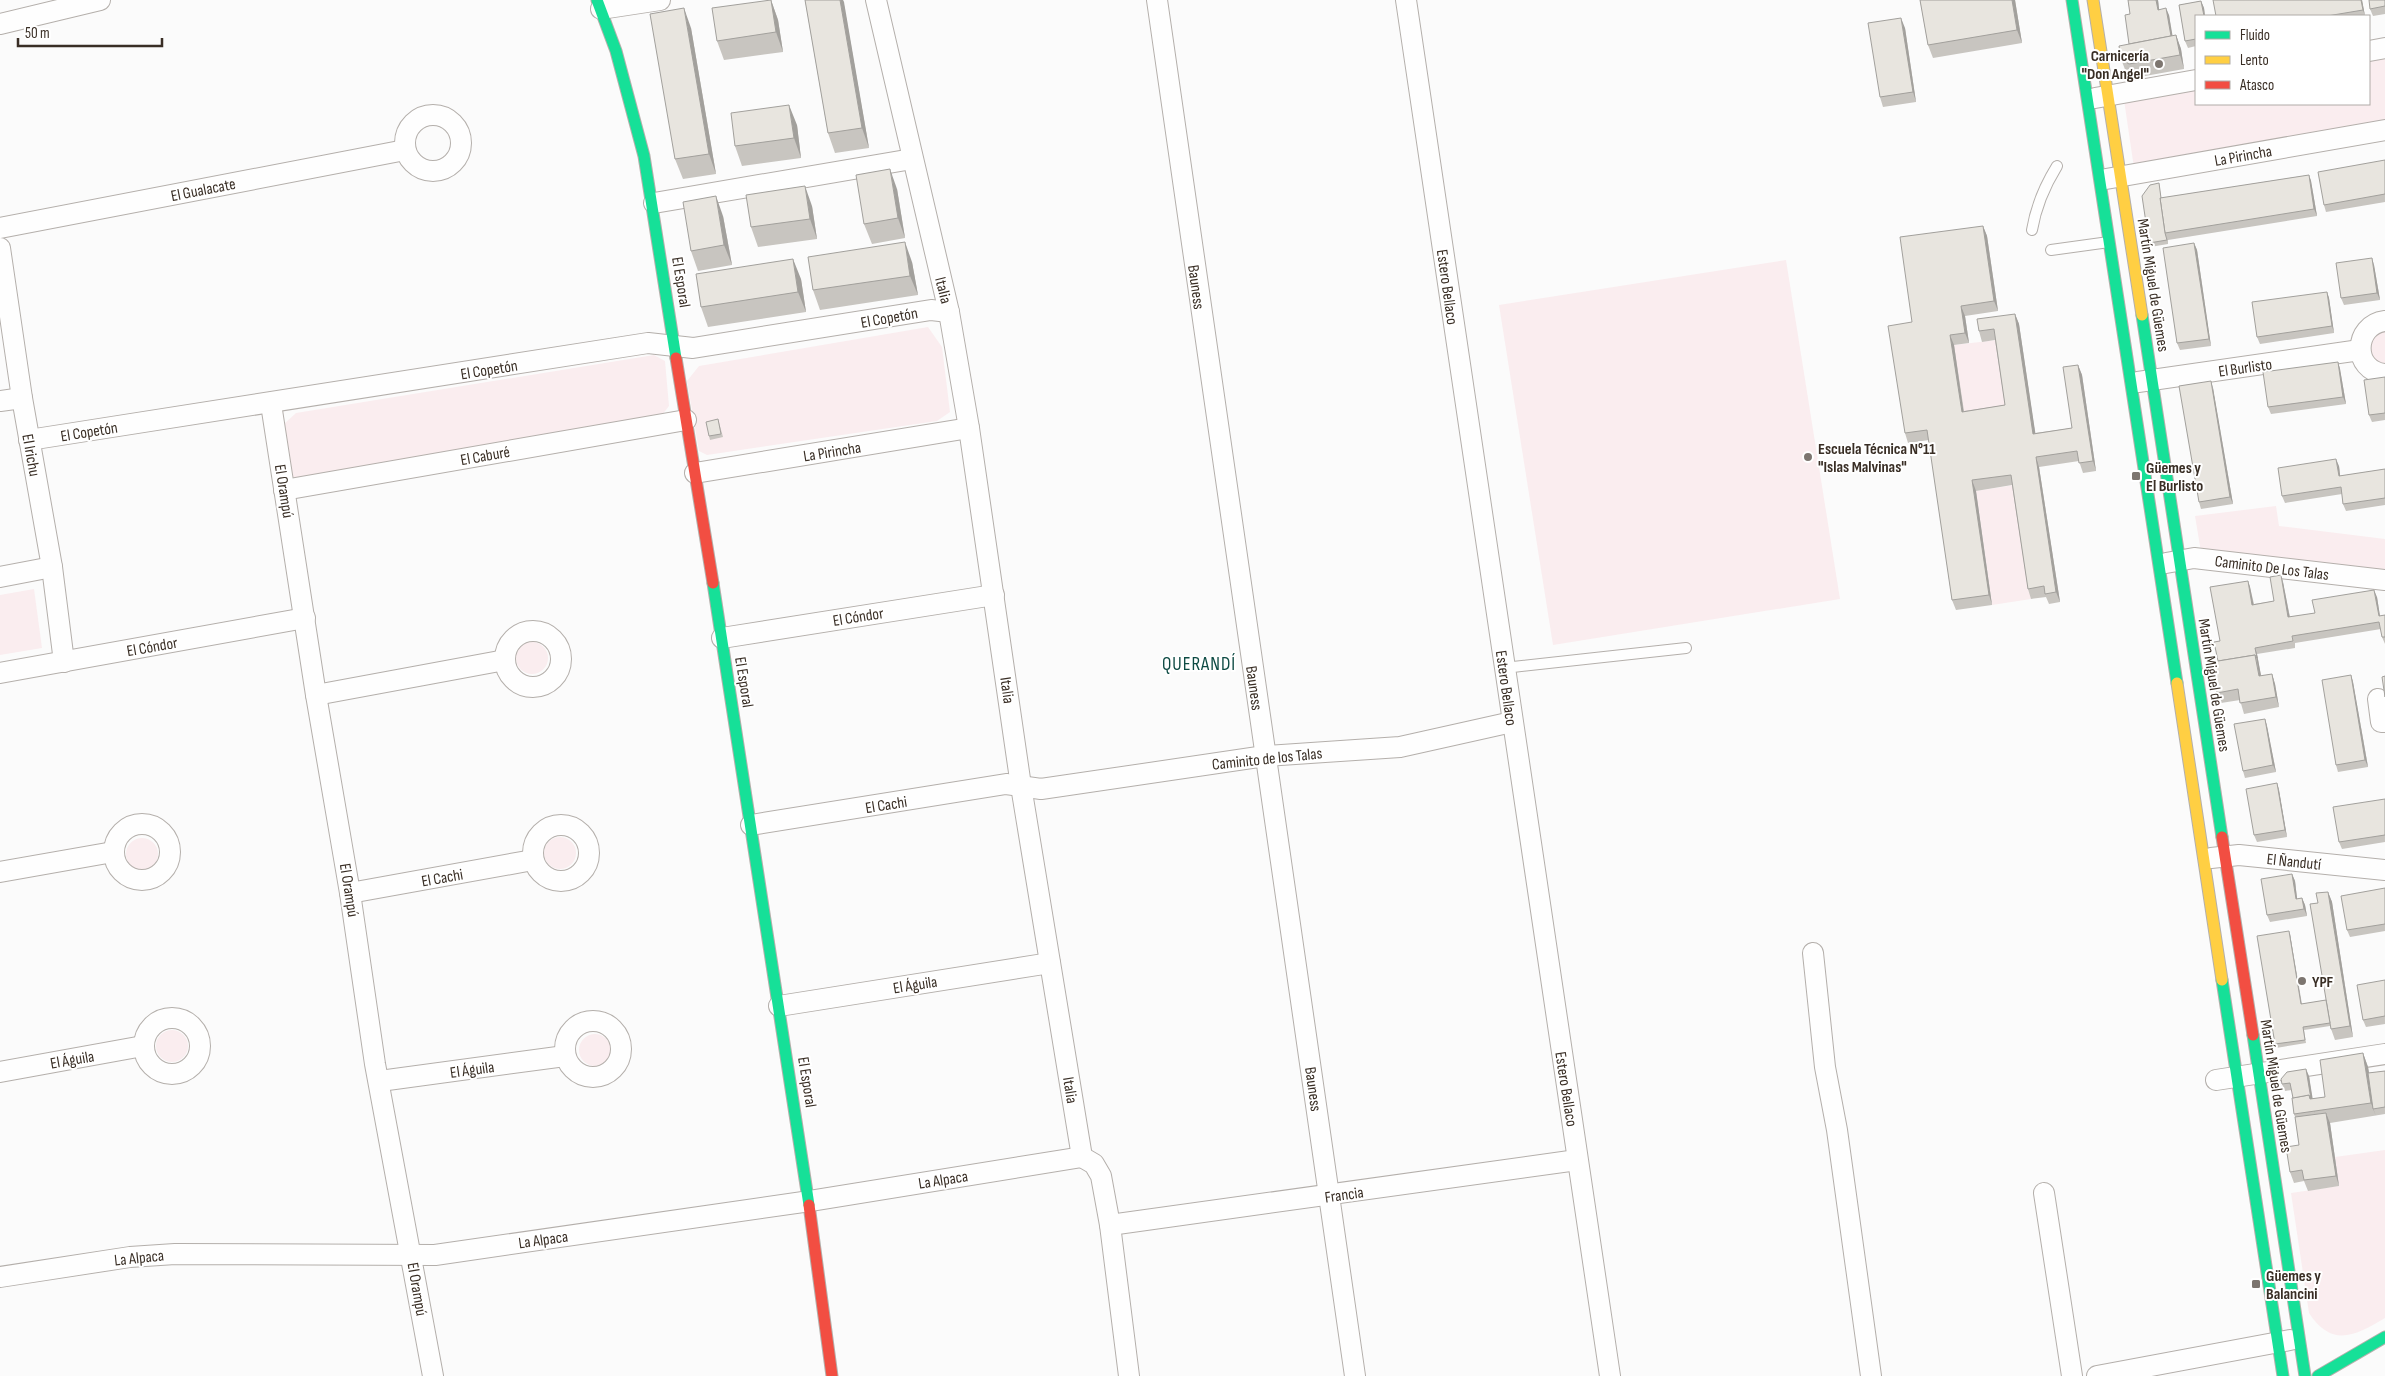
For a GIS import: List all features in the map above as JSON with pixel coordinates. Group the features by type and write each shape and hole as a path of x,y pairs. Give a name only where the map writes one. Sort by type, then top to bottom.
{"main road":[{"path":"2072,0 2283,1376"},
{"name":"Martín Miguel de Güemes","path":"2093,0 2305,1376"},
{"name":"El Esporal","path":"599,4 617,50 632,101 654,203 686,420 810,1201 832,1376"},
{"path":"2318,1376 2385,1337"}],"street":[{"path":"0,24 100,0"},
{"path":"599,4 660,0"},
{"name":"Italia","path":"876,0 949,312 969,428 1022,786 1082,1157"},
{"name":"Bauness","path":"1157,0 1355,1376"},
{"name":"Estero Bellaco","path":"1406,0 1610,1376"},
{"path":"2370,51 2385,48"},
{"path":"2088,99 2195,80"},
{"name":"La Pirincha","path":"2100,180 2385,130"},
{"name":"El Gualacate","path":"0,228 405,150"},
{"path":"654,203 912,160"},
{"name":"El Irichu","path":"0,248 22,398 52,567 64,662"},
{"name":"El Copetón","path":"29,440 271,404 648,343 694,348 931,310 949,312"},
{"path":"2385,321 2370,326 2360,341 2360,350 2367,366 2374,371 2385,374"},
{"name":"El Burlisto","path":"2131,383 2360,350"},
{"path":"0,401 22,398"},
{"name":"El Orampú","path":"271,404 316,695 350,893 375,1064 380,1081 433,1376"},
{"name":"El Caburé","path":"284,490 686,420"},
{"name":"La Pirincha","path":"695,473 969,428"},
{"name":"Caminito De Los Talas","path":"2159,564 2194,558 2385,580"},
{"path":"0,577 52,567"},
{"name":"El Cóndor","path":"722,638 994,595"},
{"name":"El Cóndor","path":"0,673 304,618"},
{"path":"316,695 505,660"},
{"path":"2378,699 2381,722 2385,722"},
{"name":"Caminito de los Talas","path":"1022,786 1041,789 1265,756 1400,746 1512,722"},
{"name":"El Cachi","path":"751,825 1006,784 1022,786"},
{"path":"0,872 113,852"},
{"name":"El Ñandutí","path":"2204,859 2240,855 2385,870"},
{"name":"El Cachi","path":"350,893 533,860"},
{"path":"1813,953 1825,1067 1837,1130 1872,1376"},
{"name":"El Águila","path":"779,1006 1050,963"},
{"name":"El Águila","path":"0,1072 144,1046"},
{"path":"2216,1080 2385,1054"},
{"name":"El Águila","path":"380,1081 565,1056"},
{"path":"1082,1157 1094,1164 1101,1176 1110,1225 1128,1376"},
{"name":"La Alpaca","path":"0,1277 130,1257 175,1254 435,1255 810,1201 1082,1157"},
{"name":"Francia","path":"1110,1225 1577,1160"},
{"path":"2044,1193 2072,1376"},
{"path":"2098,1376 2300,1338"}],"lane":[{"path":"2032,230 2036,209 2044,187 2057,166"},
{"path":"2052,250 2110,241"},
{"path":"1504,668 1686,648"}],"shaded area":[{"path":"2385,56 2385,123 2134,168 2124,100 2195,87 2195,105 2370,105 2370,58"},
{"path":"1786,260 1840,599 1553,645 1499,305"},
{"path":"928,327 942,347 950,412 937,421 707,455 699,451 687,381 699,366"},
{"path":"2385,327 2385,367 2370,358 2368,338"},
{"path":"1997,340 2009,416 1965,422 1954,345"},
{"path":"654,355 665,361 669,406 662,415 296,479 293,477 284,424 296,413"},
{"path":"2014,485 2031,599 1992,605 1976,491"},
{"path":"2276,506 2279,526 2385,539 2385,574 2201,552 2195,516"},
{"path":"34,589 42,648 0,655 0,595"},
{"path":"532,642 538,643 543,647 547,652 547,664 543,669 538,673 532,674 526,673 521,669 517,664 516,658 517,652 521,647 526,643"},
{"path":"560,837 566,838 571,842 575,847 575,859 571,864 566,868 560,869 554,868 549,864 545,859 544,853 545,847 549,842 554,838"},
{"path":"142,838 148,839 153,843 157,848 157,860 153,865 148,869 142,870 136,869 131,865 127,860 126,854 127,848 131,843 136,839"},
{"path":"172,1030 178,1031 183,1035 187,1040 187,1052 183,1057 178,1061 172,1062 166,1061 161,1057 157,1052 156,1046 157,1040 161,1035 166,1031"},
{"path":"595,1034 601,1035 606,1039 610,1044 610,1056 606,1061 601,1065 595,1066 589,1065 584,1061 580,1056 579,1050 580,1044 584,1039 589,1035"},
{"path":"2385,1150 2385,1318 2354,1334 2335,1335 2326,1331 2309,1313 2291,1193 2339,1186 2335,1157"}],"building":[{"path":"771,0 776,32 717,41 712,8"},
{"path":"805,0 840,0 862,128 828,133"},
{"path":"1920,0 2012,0 2017,30 1928,45"},
{"path":"2128,0 2156,0 2158,10 2166,8 2171,36 2129,44 2125,15 2130,14"},
{"path":"2213,0 2361,0 2363,10 2333,15 2216,15"},
{"path":"2369,0 2385,0 2385,6 2370,9"},
{"path":"2201,1 2204,15 2195,15 2195,39 2185,41 2179,5"},
{"path":"684,8 709,154 675,159 650,14"},
{"path":"1901,18 1913,92 1880,97 1868,23"},
{"path":"2176,35 2180,55 2129,64 2121,59 2119,46"},
{"path":"789,105 794,138 735,146 731,113"},
{"path":"2385,160 2385,194 2324,205 2318,172"},
{"path":"890,169 898,218 864,224 856,175"},
{"path":"2309,175 2314,209 2165,233 2160,198"},
{"path":"2159,183 2167,240 2149,243 2142,196 2150,185"},
{"path":"805,186 810,219 751,227 746,195"},
{"path":"716,196 724,245 691,251 683,202"},
{"path":"1983,226 1994,301 1961,306 1965,333 1950,335 1962,412 2005,405 1994,329 1979,331 1977,319 2015,314 2033,434 2072,428 2063,367 2078,365 2093,461 2079,463 2077,451 2036,457 2056,592 2045,594 2044,586 2028,589 2011,475 1972,480 1989,595 1952,600 1927,430 1905,433 1888,326 1912,322 1900,237"},
{"path":"905,242 910,276 813,290 808,257"},
{"path":"2194,243 2209,339 2177,343 2163,248"},
{"path":"2372,258 2377,293 2341,298 2336,263"},
{"path":"793,259 798,292 701,307 696,274"},
{"path":"2327,292 2332,326 2257,337 2252,302"},
{"path":"2338,362 2343,397 2268,407 2263,372"},
{"path":"2385,377 2385,413 2369,415 2364,380"},
{"path":"2211,381 2230,497 2199,502 2179,386"},
{"path":"718,419 721,434 709,436 706,422"},
{"path":"2336,459 2339,476 2385,469 2385,498 2343,504 2341,487 2282,496 2278,468"},
{"path":"2281,575 2288,617 2315,613 2312,600 2374,590 2379,616 2385,615 2385,637 2382,637 2379,622 2292,636 2293,641 2255,648 2257,658 2255,655 2218,661 2214,642 2220,641 2210,587 2248,581 2252,605 2274,601 2270,577"},
{"path":"2255,655 2259,676 2272,674 2276,697 2240,703 2238,689 2217,693 2212,662"},
{"path":"2351,675 2365,760 2336,765 2322,680"},
{"path":"2385,676 2385,697 2382,677"},
{"path":"2265,719 2273,765 2243,771 2234,724"},
{"path":"2277,783 2285,830 2254,835 2246,789"},
{"path":"2385,799 2385,835 2339,842 2333,807"},
{"path":"2292,874 2296,899 2302,898 2304,909 2267,915 2261,879"},
{"path":"2385,888 2385,924 2347,930 2341,896"},
{"path":"2328,892 2350,1026 2331,1029 2310,904 2318,903 2316,893"},
{"path":"2289,931 2301,1004 2326,1000 2330,1023 2303,1027 2305,1040 2275,1044 2257,936"},
{"path":"2385,980 2385,1016 2363,1020 2357,985"},
{"path":"2363,1053 2371,1103 2294,1114 2292,1098 2309,1095 2310,1099 2325,1097 2320,1060"},
{"path":"2306,1069 2311,1099 2309,1095 2293,1098 2290,1083 2282,1084 2281,1079 2287,1072"},
{"path":"2385,1071 2385,1107 2373,1109 2368,1073"},
{"path":"2326,1113 2336,1176 2304,1180 2302,1170 2290,1172 2286,1147 2299,1145 2295,1117"}],"traffic: fast":[{"path":"597,0 616,51 644,156 676,358"},
{"path":"2072,0 2177,683"},
{"path":"2142,315 2222,837"},
{"path":"713,583 809,1205"},
{"path":"2222,980 2283,1376"},
{"path":"2253,1035 2305,1376"},
{"path":"2318,1376 2385,1337"}],"traffic: slow":[{"path":"2093,0 2142,315"},
{"path":"2177,683 2222,980"}],"traffic: jam":[{"path":"676,358 713,583"},
{"path":"2222,837 2253,1035"},
{"path":"809,1205 832,1376"}],"place":[{"name":"Carnicería \"Don Angel\"","path":"2159,64"},
{"name":"Escuela Técnica N°11 \"Islas Malvinas\"","path":"1808,457"},
{"name":"Güemes y El Burlisto","path":"2136,476"},
{"name":"YPF","path":"2302,981"},
{"name":"Güemes y Balancini","path":"2256,1284"}],"district":[{"name":"QUERANDÍ","path":"1199,663"}]}
